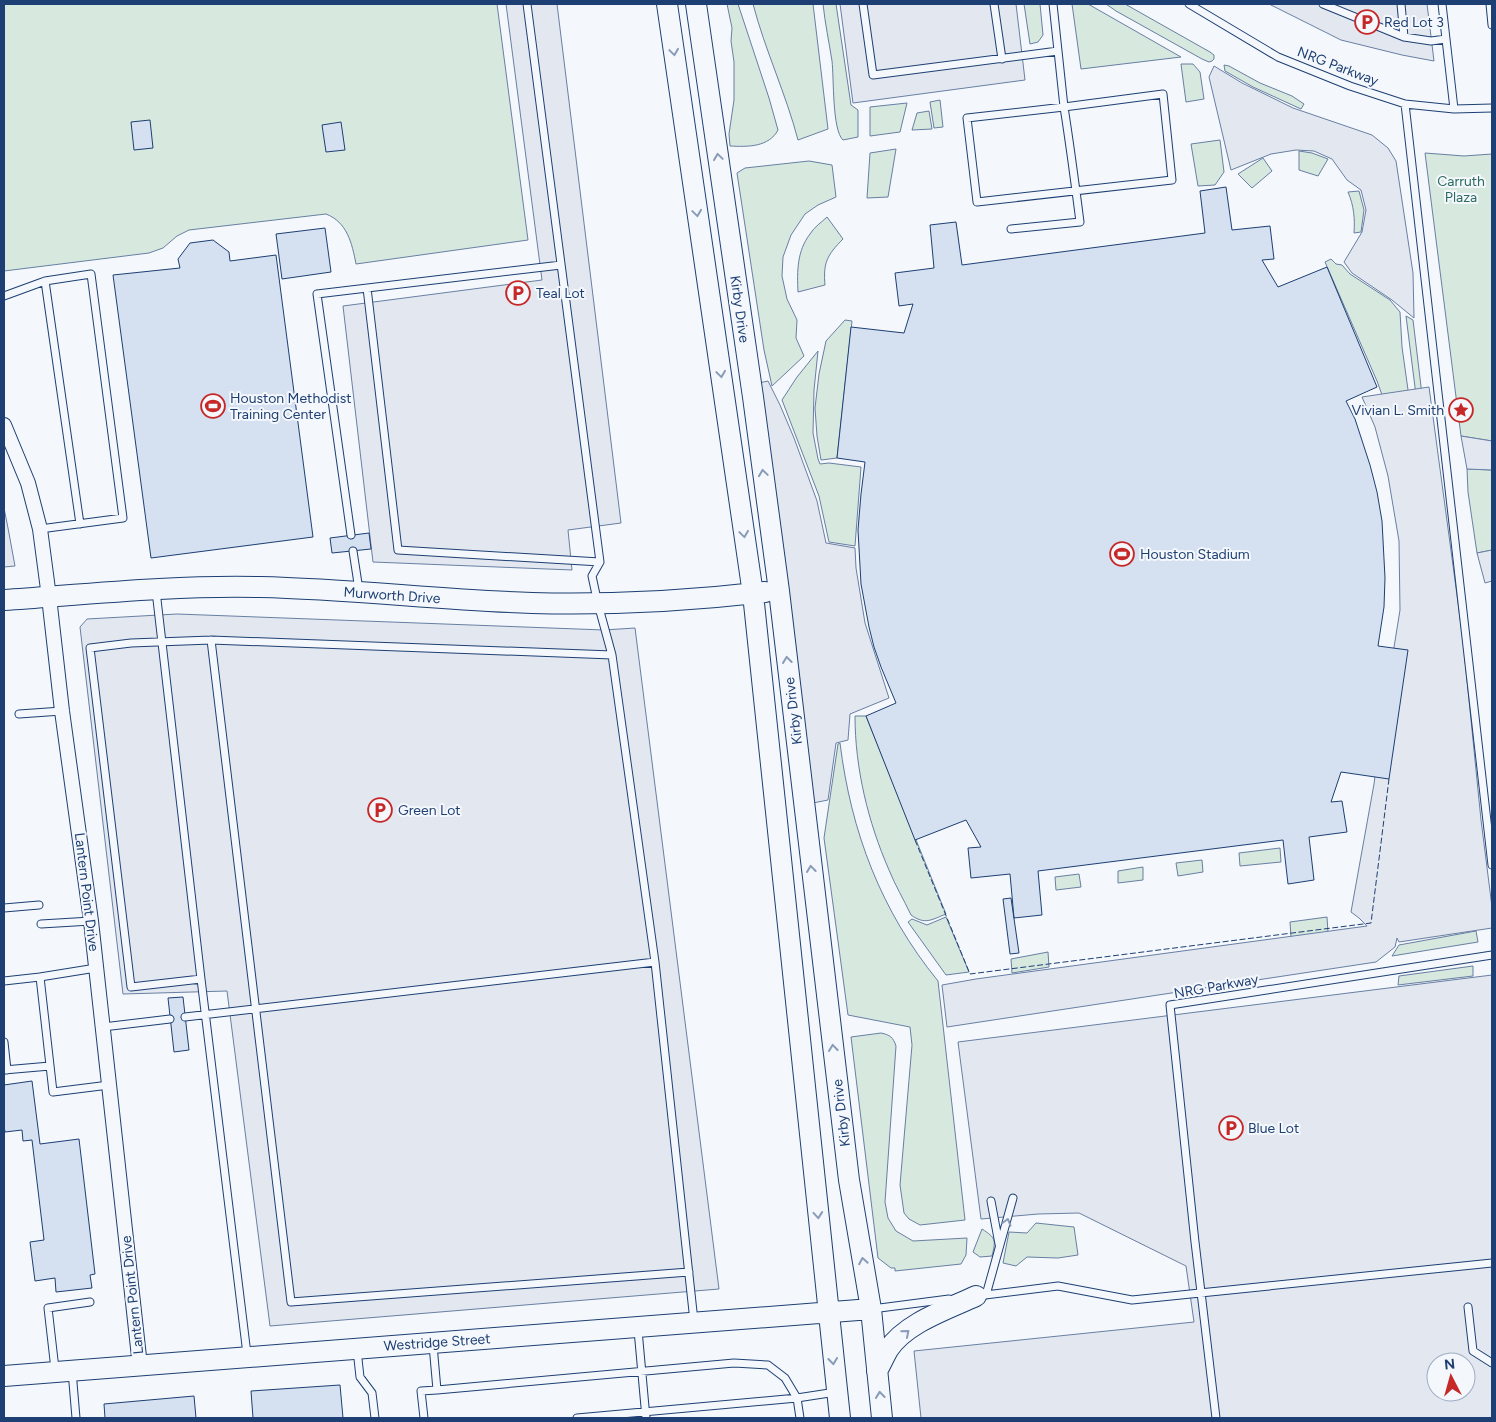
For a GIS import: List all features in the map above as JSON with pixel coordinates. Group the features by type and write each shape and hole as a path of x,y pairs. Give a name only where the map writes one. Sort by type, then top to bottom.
{"main road":[{"name":"Kirby Drive","path":"667,4 753,594 840,1418"},
{"name":"Kirby Drive","path":"696,4 779,591 849,1180 871,1309 882,1418"},
{"path":"702,248 731,244"},
{"name":"Murworth Drive","path":"4,600 155,589 260,587 467,600 598,604 657,602 779,591"},
{"path":"786,905 815,902"},
{"path":"877,1371 889,1349 908,1330 937,1314 981,1296"},
{"name":"Westridge Street","path":"4,1376 871,1309"}],"street":[{"name":"Lantern Point Drive","path":"4,425 28,484 40,529 62,711 91,921 140,1366"}],"lane":[{"path":"527,4 600,562 592,576 612,656 655,962 694,1322"},
{"path":"863,4 873,75 1058,51"},
{"path":"994,4 1002,59"},
{"path":"1011,230 1080,222 1052,4"},
{"name":"NRG Parkway","path":"1189,4 1278,57 1350,86 1405,104 1454,109 1492,108"},
{"path":"1323,4 1404,37 1431,40 1446,39"},
{"path":"1401,4 1404,37"},
{"path":"1442,4 1454,109"},
{"path":"1490,4 1492,25"},
{"path":"1163,94 1172,180 976,202 966,118 1064,107 1163,94"},
{"path":"1405,104 1492,865"},
{"path":"351,535 317,294 561,265"},
{"path":"4,296 45,281 91,274 124,518 40,529"},
{"path":"45,281 80,524"},
{"path":"368,288 398,550 600,562"},
{"path":"353,551 359,592"},
{"path":"155,589 205,1015 248,1357"},
{"path":"201,979 131,987 90,648 131,643 211,640 612,656"},
{"path":"211,640 291,1302 689,1272"},
{"path":"19,714 62,711"},
{"path":"4,908 39,905"},
{"path":"41,924 91,921"},
{"name":"NRG Parkway","path":"1201,1293 1170,1005 1492,955"},
{"path":"185,1017 655,962"},
{"path":"4,981 96,968"},
{"path":"40,977 53,1092 109,1086"},
{"path":"103,1027 170,1019"},
{"path":"4,1042 5,1070 50,1066"},
{"path":"981,1296 1000,1247 1014,1198"},
{"path":"991,1200 1000,1247"},
{"path":"871,1309 1058,1286 1132,1300 1492,1263"},
{"path":"1201,1293 1216,1418"},
{"path":"76,1418 48,1308 90,1302"},
{"path":"1468,1307 1473,1352 1492,1363"},
{"path":"638,1327 646,1415"},
{"path":"432,1343 437,1390"},
{"path":"357,1348 360,1377 372,1393 375,1418"},
{"path":"424,1418 421,1391 734,1363 768,1365 785,1378 797,1398 800,1418"},
{"path":"577,1418 646,1415 836,1392"}],"green space":[{"path":"4,4 497,4 528,240 356,264 353,248 344,228 339,222 326,214 189,230 177,236 163,248 149,253 4,271"},
{"path":"727,4 738,4 778,130 769,140 757,145 730,146 729,134 734,100 734,62 731,41 732,28"},
{"path":"753,4 813,4 828,129 798,140"},
{"path":"823,4 836,4 851,105 858,110 858,137 843,140 839,134 835,115 832,61"},
{"path":"1024,4 1040,4 1043,35 1038,42 1030,44"},
{"path":"1072,4 1088,4 1181,57 1081,69"},
{"path":"1106,4 1125,4 1210,52 1214,55 1214,59 1209,62 1202,59"},
{"path":"1181,64 1193,64 1200,72 1204,99 1186,102"},
{"path":"1224,65 1292,96 1304,104 1301,109 1253,87 1225,71"},
{"path":"940,100 943,127 934,128 930,102"},
{"path":"907,103 900,132 870,136 870,107"},
{"path":"929,111 932,129 912,130 917,113"},
{"path":"1220,140 1224,172 1215,185 1198,186 1191,144"},
{"path":"896,149 888,197 867,198 870,153"},
{"path":"1299,151 1312,153 1328,159 1318,176 1299,170"},
{"name":"Carruth Plaza","path":"1425,153 1464,156 1492,154 1492,441 1461,436"},
{"path":"1263,158 1272,171 1252,188 1238,174"},
{"path":"809,161 832,165 836,197 818,205 805,214 791,235 783,257 782,276 787,299 797,320 796,338 804,356 772,386 764,350 737,173 745,168"},
{"path":"1359,191 1364,210 1361,232 1354,233 1354,212 1348,192"},
{"path":"827,217 843,239 827,260 825,285 798,292 798,269 802,247 812,231"},
{"path":"1331,259 1390,300 1400,312 1402,347 1410,404 1386,406 1325,262"},
{"path":"1406,316 1413,320 1423,403 1417,403"},
{"path":"845,320 852,321 837,458 821,460 815,408 819,374 826,341"},
{"path":"818,351 814,390 813,433 818,459 820,464 829,463 861,467 855,546 829,542 819,496 782,400 797,377"},
{"path":"1467,469 1492,470 1492,550 1477,553 1468,492"},
{"path":"855,716 866,716 946,914 932,920 924,921 911,915 891,876 875,833 864,794 857,755"},
{"path":"840,743 852,808 872,869 900,927 938,981 965,1220 920,1225 909,1219 904,1213 900,1185 912,1045 910,1027 848,1015 824,838 838,744"},
{"path":"1280,848 1281,862 1240,866 1239,853"},
{"path":"1202,860 1203,872 1178,876 1176,863"},
{"path":"1143,867 1143,880 1118,883 1118,871"},
{"path":"1079,874 1081,887 1056,890 1055,877"},
{"path":"946,917 969,972 946,975 908,922 912,919 927,925"},
{"path":"1327,917 1328,933 1291,937 1290,922"},
{"path":"1476,931 1478,942 1392,956 1399,945"},
{"path":"1048,952 1049,967 1012,973 1011,959"},
{"path":"1473,966 1473,976 1398,985 1399,976"},
{"path":"881,1033 891,1037 896,1046 885,1202 888,1218 896,1231 913,1241 967,1238 966,1255 961,1264 895,1271 895,1268 891,1268 878,1258 851,1037"},
{"path":"1036,1223 1074,1227 1078,1255 1058,1258 1027,1257 1016,1266 1003,1263 1009,1232 1027,1233"},
{"path":"982,1229 994,1240 992,1256 980,1257 973,1252"}],"shaded area":[{"name":"Teal Lot","path":"506,4 557,4 621,523 568,530 572,570 373,562 343,306 542,280"},
{"path":"840,4 1016,4 1025,80 853,103"},
{"name":"Red Lot 3","path":"1269,4 1427,4 1434,61 1341,40"},
{"path":"1214,66 1242,83 1293,108 1372,135 1388,148 1396,161 1413,273 1414,318 1392,300 1352,273 1344,262 1362,232 1366,210 1361,190 1347,180 1332,159 1314,151 1296,150 1271,154 1231,170 1209,77"},
{"path":"768,381 794,438 817,501 826,543 855,548 856,568 865,623 889,698 850,714 848,740 836,743 828,800 808,804 754,384"},
{"path":"1429,387 1463,640 1481,820 1492,907 1492,928 1399,942 1397,938 1395,947 1376,962 947,1027 942,985 1367,926 1351,912 1374,784 1400,610 1399,541 1388,476 1375,427 1362,397"},
{"path":"1461,436 1492,441 1492,470 1467,469"},
{"path":"4,508 8,528 15,566 4,567"},
{"path":"1492,550 1492,581 1485,583 1477,553"},
{"name":"Green Lot","path":"177,614 604,630 635,628 719,1289 270,1326 227,991 123,994 80,627 87,619"},
{"name":"Blue Lot","path":"1492,975 1492,1418 921,1418 914,1351 1194,1322 1186,1266 1079,1213 1038,1214 981,1219 958,1042"}],"building":[{"path":"150,120 153,148 134,150 131,122"},
{"path":"341,122 345,150 326,152 322,125"},
{"name":"Houston Stadium","path":"1226,187 1232,230 1270,226 1274,259 1262,260 1278,287 1327,267 1377,387 1346,401 1355,419 1370,465 1382,521 1385,578 1384,607 1378,646 1408,650 1389,779 1341,772 1331,802 1342,801 1347,832 1309,837 1314,880 1288,884 1283,840 1038,871 1042,915 1014,918 1010,874 971,878 968,848 981,847 966,820 915,840 866,716 896,703 874,647 861,584 858,530 865,462 837,458 851,327 904,333 913,304 899,306 895,273 934,268 930,225 956,222 962,265 1205,233 1200,191"},
{"path":"325,228 331,272 282,279 276,234"},
{"name":"Houston Methodist Training Center","path":"213,240 229,252 230,261 276,255 313,537 151,558 113,275 180,268 178,259 190,243"},
{"path":"369,533 371,549 332,553 330,538"},
{"path":"1011,898 1019,953 1010,954 1003,899"},
{"path":"183,997 189,1050 174,1052 168,998"},
{"path":"32,1081 40,1144 79,1139 95,1274 90,1275 92,1288 56,1292 55,1278 35,1281 30,1242 44,1240 32,1140 23,1141 22,1130 5,1132 4,1126 4,1085"},
{"path":"340,1385 343,1418 253,1418 251,1391"},
{"path":"194,1396 196,1418 105,1418 104,1404"}],"fence":[{"path":"915,840 970,974 1371,923 1389,779"}],"wall":[{"path":"1457,401 1462,403 1465,408 1464,416 1459,419"}],"place":[{"name":"Red Lot 3","path":"1367,22"},
{"name":"Teal Lot","path":"518,293"},
{"name":"Houston Methodist Training Center","path":"213,406"},
{"name":"Vivian L. Smith","path":"1461,410"},
{"name":"Houston Stadium","path":"1122,554"},
{"name":"Green Lot","path":"380,810"},
{"name":"Blue Lot","path":"1231,1128"}]}
